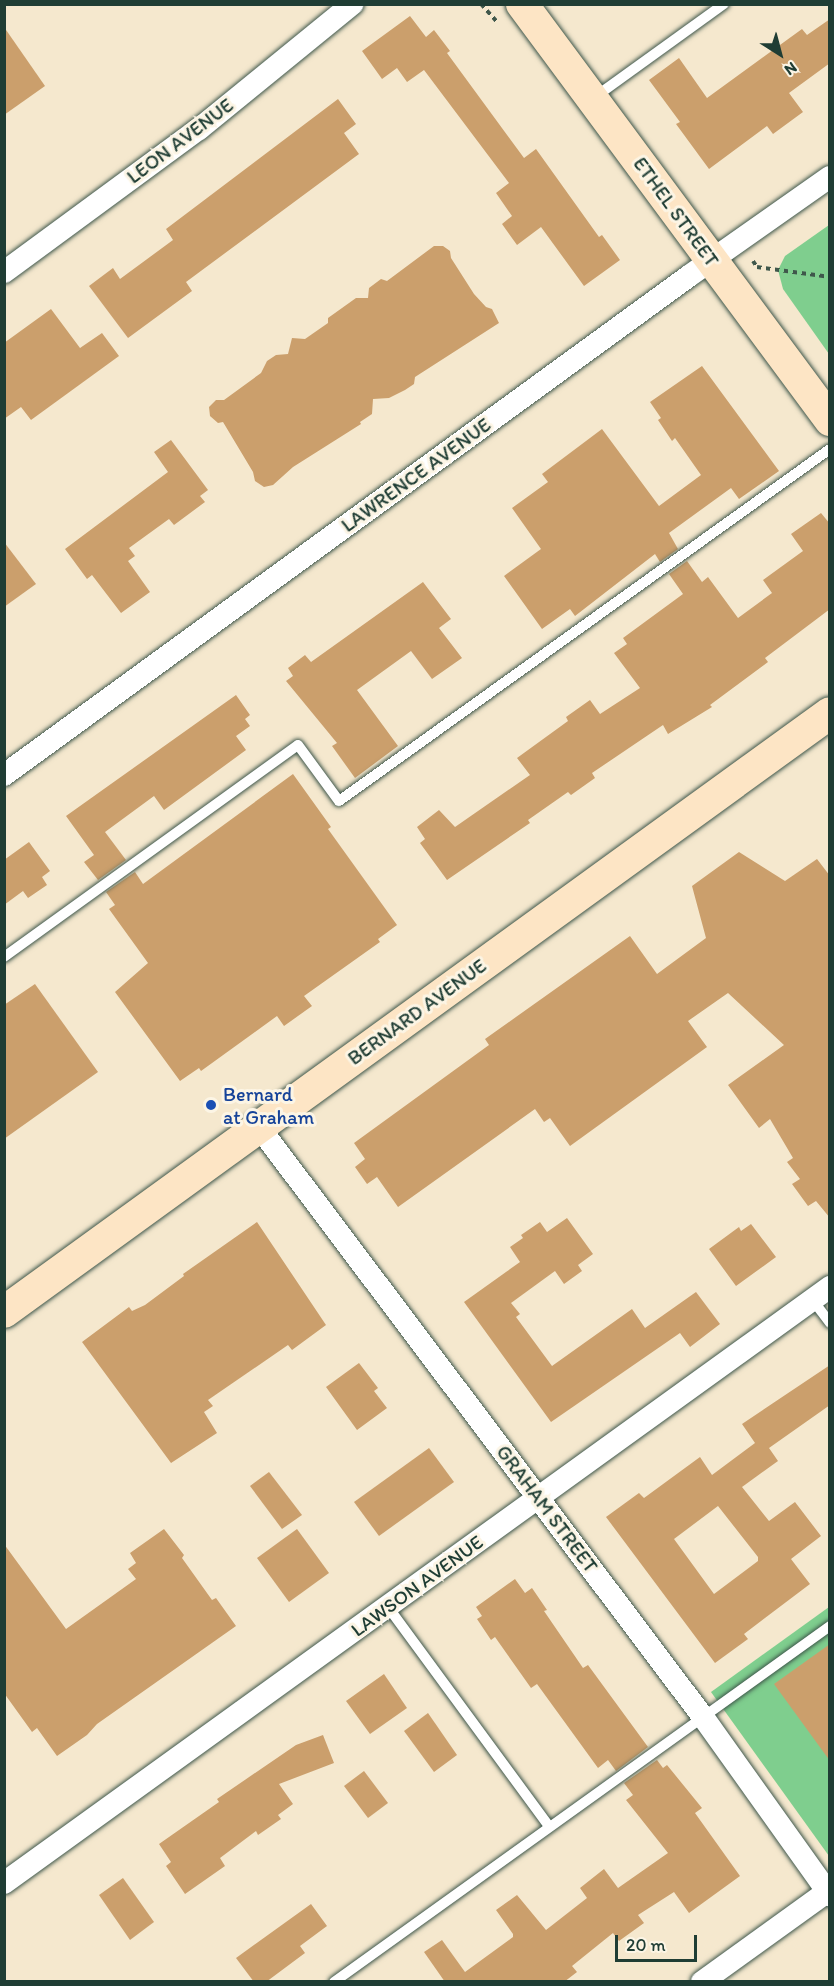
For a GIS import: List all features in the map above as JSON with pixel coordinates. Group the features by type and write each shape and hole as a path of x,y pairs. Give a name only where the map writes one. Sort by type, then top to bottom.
{"street":[{"name":"LEON AVENUE","path":"4,272 199,129 352,4"},
{"name":"ETHEL STREET","path":"522,4 830,420"},
{"name":"LAWRENCE AVENUE","path":"4,775 830,177"},
{"name":"BERNARD AVENUE","path":"4,1312 830,712"},
{"name":"GRAHAM STREET","path":"259,1127 703,1716 828,1893"},
{"name":"LAWSON AVENUE","path":"4,1883 821,1293"},
{"path":"702,1982 828,1893"}],"lane":[{"path":"592,99 724,4"},
{"path":"4,957 298,745 339,801 830,449"},
{"path":"821,1293 830,1323"},
{"path":"388,1606 549,1826"},
{"path":"334,1982 830,1626"}],"path":[{"path":"739,241 757,267 830,277"}],"green space":[{"path":"829,225 829,354 783,289 778,270 785,256"},
{"path":"829,1607 829,1856 711,1692"}],"building":[{"path":"410,16 426,37 434,30 450,51 447,53 524,158 536,149 599,237 602,235 620,260 584,286 541,227 517,245 502,224 512,216 496,193 509,183 424,70 407,82 397,68 382,79 362,51"},
{"path":"830,19 830,63 789,93 803,112 773,134 767,126 709,169 676,124 680,122 649,80 679,58 707,98 802,29 807,35"},
{"path":"4,27 45,86 4,115"},
{"path":"338,99 356,124 344,133 359,154 186,282 192,291 128,338 89,286 113,268 120,279 173,240 166,229"},
{"path":"434,246 443,246 450,251 451,258 474,294 486,307 492,309 499,323 415,377 414,384 405,390 389,398 373,399 372,414 360,422 361,424 293,467 273,485 264,487 255,481 253,472 223,422 218,423 210,416 209,407 216,400 224,400 261,373 267,361 276,355 288,354 292,338 305,339 328,323 328,318 356,298 368,298 369,288 381,279 387,281"},
{"path":"51,309 80,348 102,333 119,356 31,420 21,407 4,419 4,343"},
{"path":"702,366 779,471 739,499 731,488 669,533 678,549 660,562 655,554 575,616 570,609 542,629 504,576 541,549 512,508 548,482 542,474 602,429 659,506 701,475 675,438 672,441 658,420 661,418 650,402"},
{"path":"171,440 208,490 200,496 205,502 174,525 169,519 129,548 135,556 128,561 150,592 121,613 92,575 87,579 65,549 168,472 154,452"},
{"path":"821,513 830,524 830,609 765,658 768,662 710,705 712,707 668,734 663,725 592,773 595,778 571,795 568,792 528,820 530,823 447,880 420,843 425,839 417,827 439,810 455,827 530,775 517,758 568,721 566,717 590,700 600,714 640,688 614,653 627,644 623,638 683,594 669,574 687,561 702,582 708,577 738,618 772,593 763,580 803,551 791,534"},
{"path":"4,542 36,584 4,607"},
{"path":"423,582 451,619 439,628 462,658 432,679 411,651 357,690 398,746 355,778 332,746 337,743 286,681 293,676 288,668 305,655 311,662"},
{"path":"236,695 250,715 245,719 250,726 236,736 246,750 164,810 154,796 105,832 126,860 98,880 84,862 94,855 66,816"},
{"path":"293,774 331,827 328,829 397,925 378,939 380,942 304,996 312,1006 284,1026 277,1016 201,1071 199,1068 180,1081 115,992 148,963 109,909 115,905 106,892 135,872 143,884"},
{"path":"29,842 50,871 42,877 47,885 28,898 23,891 4,905 4,860"},
{"path":"739,852 785,881 817,859 830,876 830,1218 816,1201 808,1206 792,1184 800,1179 787,1162 793,1158 770,1119 759,1128 728,1085 784,1045 728,993 688,1021 707,1047 570,1146 550,1118 544,1122 535,1109 398,1207 377,1177 367,1184 355,1167 365,1159 354,1143 489,1045 485,1039 630,936 657,974 706,938 692,886"},
{"path":"35,984 98,1072 4,1139 4,1005"},
{"path":"567,1218 593,1254 578,1265 582,1271 564,1284 555,1271 511,1303 520,1314 516,1317 552,1366 632,1309 645,1328 696,1292 720,1324 690,1347 680,1333 551,1422 464,1302 520,1262 510,1247 523,1238 521,1235 540,1222 547,1232"},
{"path":"257,1222 326,1325 292,1350 288,1345 208,1400 213,1406 204,1412 217,1433 171,1463 82,1342 129,1307 132,1311 145,1305 184,1276 183,1274"},
{"path":"751,1224 776,1257 736,1286 709,1249 739,1227 741,1231"},
{"path":"359,1363 378,1388 374,1391 387,1408 357,1430 326,1387"},
{"path":"830,1365 830,1405 769,1448 778,1461 742,1487 769,1521 795,1502 821,1536 791,1559 810,1584 744,1634 748,1639 715,1663 606,1517 639,1493 644,1498 700,1457 712,1475 755,1443 742,1424","holes":["718,1506 758,1557 758,1561 714,1594 674,1539"]},
{"path":"429,1448 454,1482 379,1536 354,1502"},
{"path":"269,1472 302,1515 282,1529 250,1486"},
{"path":"164,1529 184,1555 182,1558 212,1600 216,1598 236,1626 97,1724 87,1735 57,1756 37,1728 32,1732 4,1693 4,1544 66,1629 136,1579 128,1569 136,1563 130,1553"},
{"path":"297,1529 329,1573 289,1602 257,1558"},
{"path":"515,1579 525,1593 532,1588 547,1610 544,1611 583,1668 588,1665 648,1747 616,1771 608,1760 598,1768 537,1684 531,1688 495,1637 491,1640 477,1619 482,1616 476,1607"},
{"path":"830,1644 830,1761 774,1684"},
{"path":"384,1674 407,1708 370,1734 346,1701"},
{"path":"428,1713 457,1755 434,1772 404,1731"},
{"path":"323,1735 334,1763 279,1784 293,1804 278,1815 281,1819 258,1835 256,1831 220,1858 225,1866 185,1894 166,1866 171,1862 159,1844 219,1802 217,1799 296,1745"},
{"path":"657,1760 663,1768 667,1765 702,1808 695,1813 740,1876 689,1913 674,1892 638,1915 644,1923 619,1941 613,1933 572,1966 577,1972 564,1982 445,1982 424,1952 442,1940 465,1972 513,1937 496,1910 517,1895 546,1930 587,1898 580,1888 604,1869 618,1888 668,1853 626,1800 633,1795 624,1783"},
{"path":"364,1771 388,1803 368,1818 344,1786"},
{"path":"123,1878 154,1922 130,1940 99,1895"},
{"path":"311,1904 327,1926 300,1946 305,1953 266,1982 254,1982 236,1958"}],"place":[{"name":"Bernard at Graham","path":"211,1105"}]}
